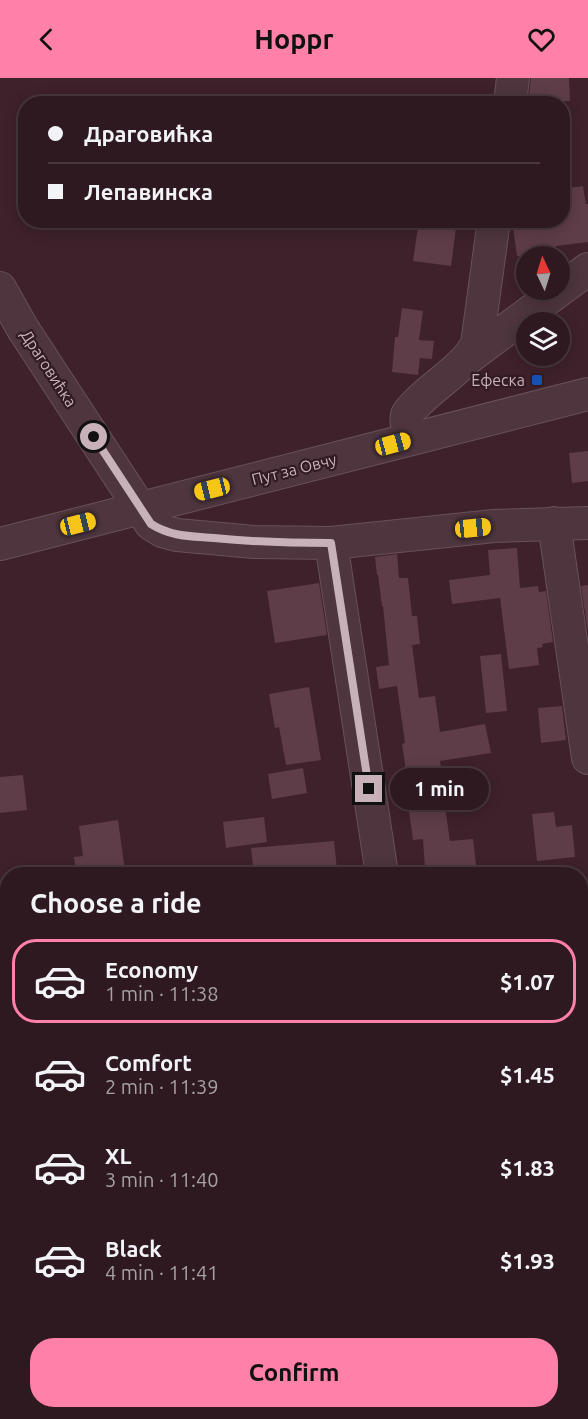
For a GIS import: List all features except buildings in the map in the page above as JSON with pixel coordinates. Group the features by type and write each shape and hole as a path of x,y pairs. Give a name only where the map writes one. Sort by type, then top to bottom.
{"street":[{"path":"511,96 513,78"},
{"path":"468,358 477,344 493,228"},
{"path":"411,439 407,416 429,391 468,358 588,269"},
{"name":"Драговићка","path":"0,288 23,329 140,508 151,524 162,531 177,535 254,542 331,543 494,526 588,523"},
{"name":"Пут за Овчу","path":"0,544 588,394"},
{"path":"554,523 588,758"},
{"path":"331,543 381,867"}],"place":[{"name":"Ефеска","path":"537,380"}],"route":[{"path":"94,437 151,524 162,531 177,535 254,542 331,543 369,789"}]}
